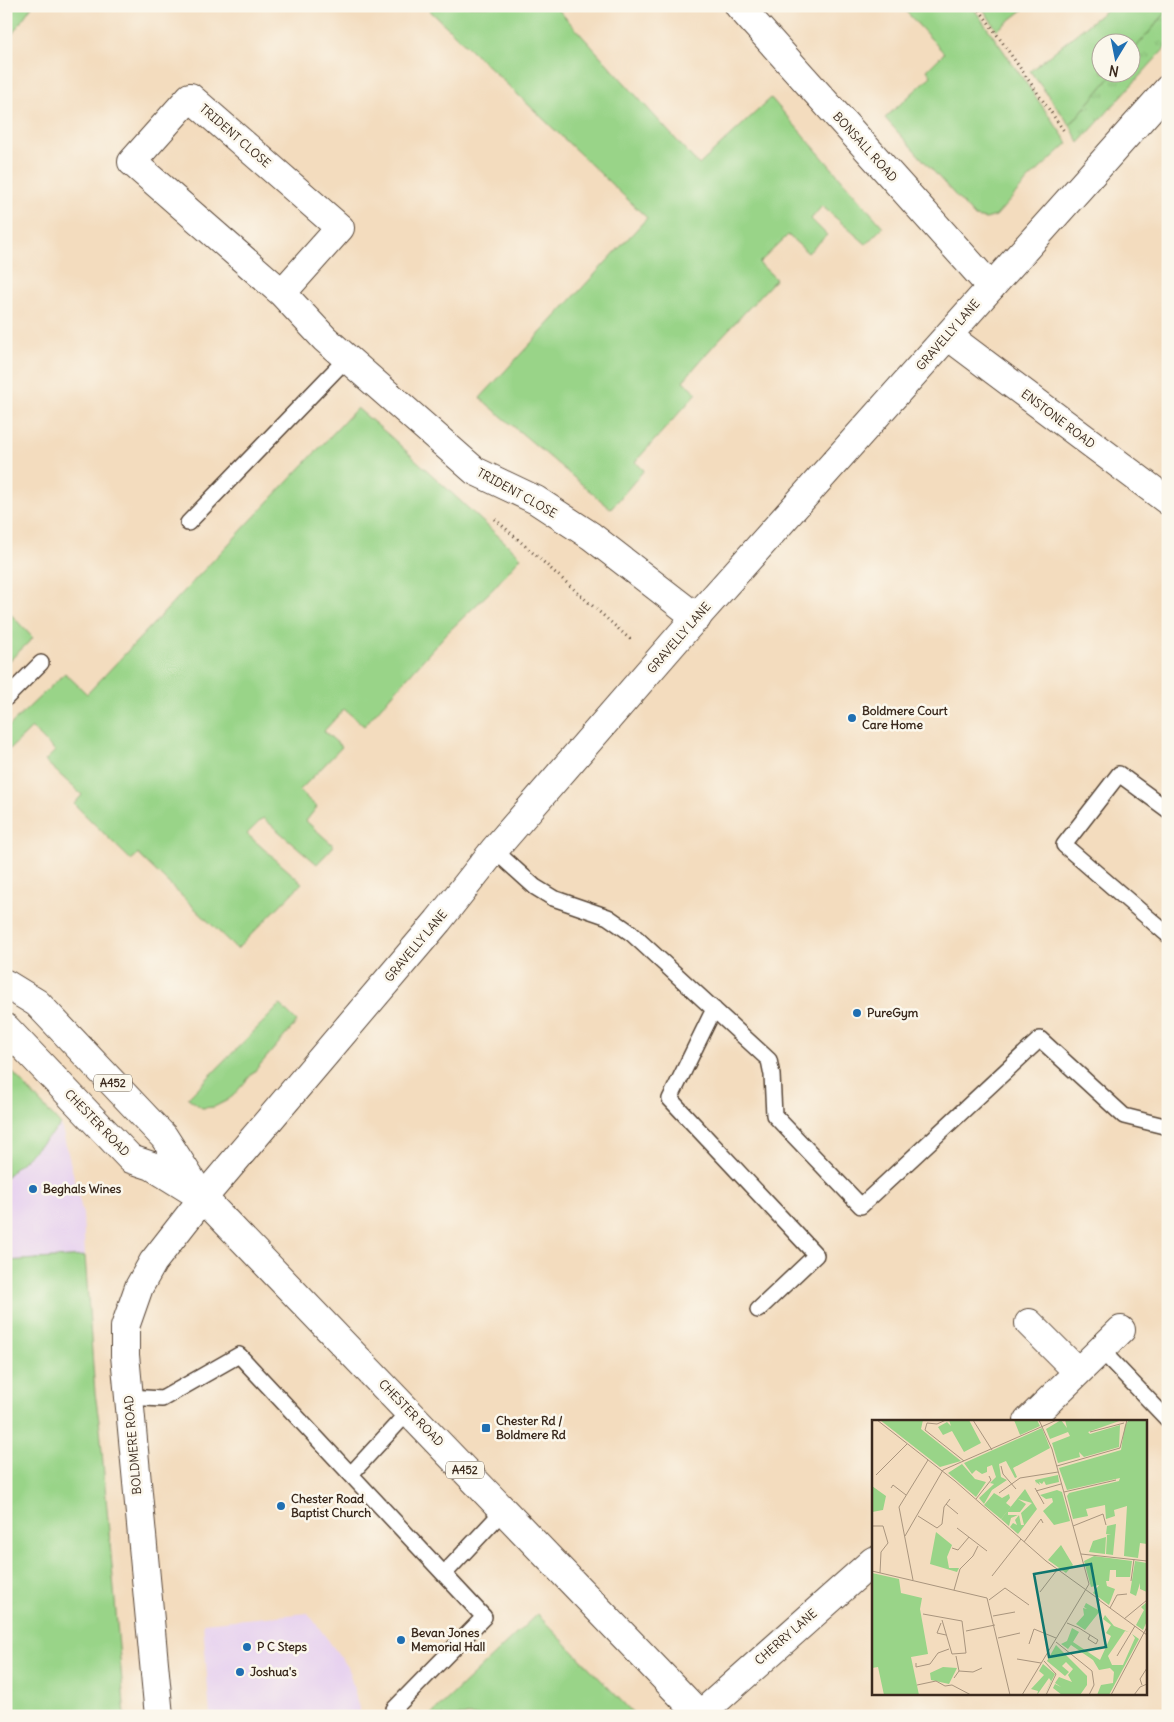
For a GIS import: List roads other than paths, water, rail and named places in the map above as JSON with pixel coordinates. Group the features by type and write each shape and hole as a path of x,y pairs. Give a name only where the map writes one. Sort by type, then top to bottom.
{"main road":[{"name":"BONSALL ROAD","path":"739,6 991,287"},
{"name":"GRAVELLY LANE","path":"203,1198 438,921 494,850 697,618 1168,89"},
{"name":"TRIDENT CLOSE","path":"282,293 340,228 190,96 132,162 282,293 325,340 475,471 536,500 591,536 697,618"},
{"name":"ENSTONE ROAD","path":"948,336 1168,501"},
{"name":"CHESTER ROAD","path":"6,984 37,1003 164,1136 203,1198 700,1715"},
{"name":"CHESTER ROAD","path":"6,1028 132,1159 152,1166 203,1198"},
{"name":"BOLDMERE ROAD","path":"159,1716 125,1355 125,1327 138,1287 153,1262 203,1198"},
{"path":"1029,1323 1078,1372"},
{"path":"1029,1420 1121,1330"},
{"name":"CHERRY LANE","path":"700,1715 872,1562"}],"lane":[{"path":"188,523 347,358"},
{"path":"6,698 41,663"},
{"path":"1168,810 1119,774 1064,846 1168,935"},
{"path":"494,850 535,887 553,898 608,917 631,933 768,1060 772,1074 774,1115 861,1206 1040,1039 1124,1116 1168,1127"},
{"path":"714,1009 670,1099 816,1255 758,1310"},
{"path":"1101,1350 1168,1420"},
{"path":"129,1398 162,1399 239,1355 484,1617 394,1709"},
{"path":"351,1474 409,1411"},
{"path":"444,1574 504,1510"}],"place":[{"name":"Boldmere Court Care Home","path":"852,718"},
{"name":"PureGym","path":"857,1013"},
{"name":"Beghals Wines","path":"33,1189"},
{"name":"Chester Rd / Boldmere Rd","path":"486,1428"},
{"name":"Chester Road Baptist Church","path":"281,1506"},
{"name":"Bevan Jones Memorial Hall","path":"401,1640"},
{"name":"P C Steps","path":"247,1647"},
{"name":"Joshua's","path":"240,1672"}]}
